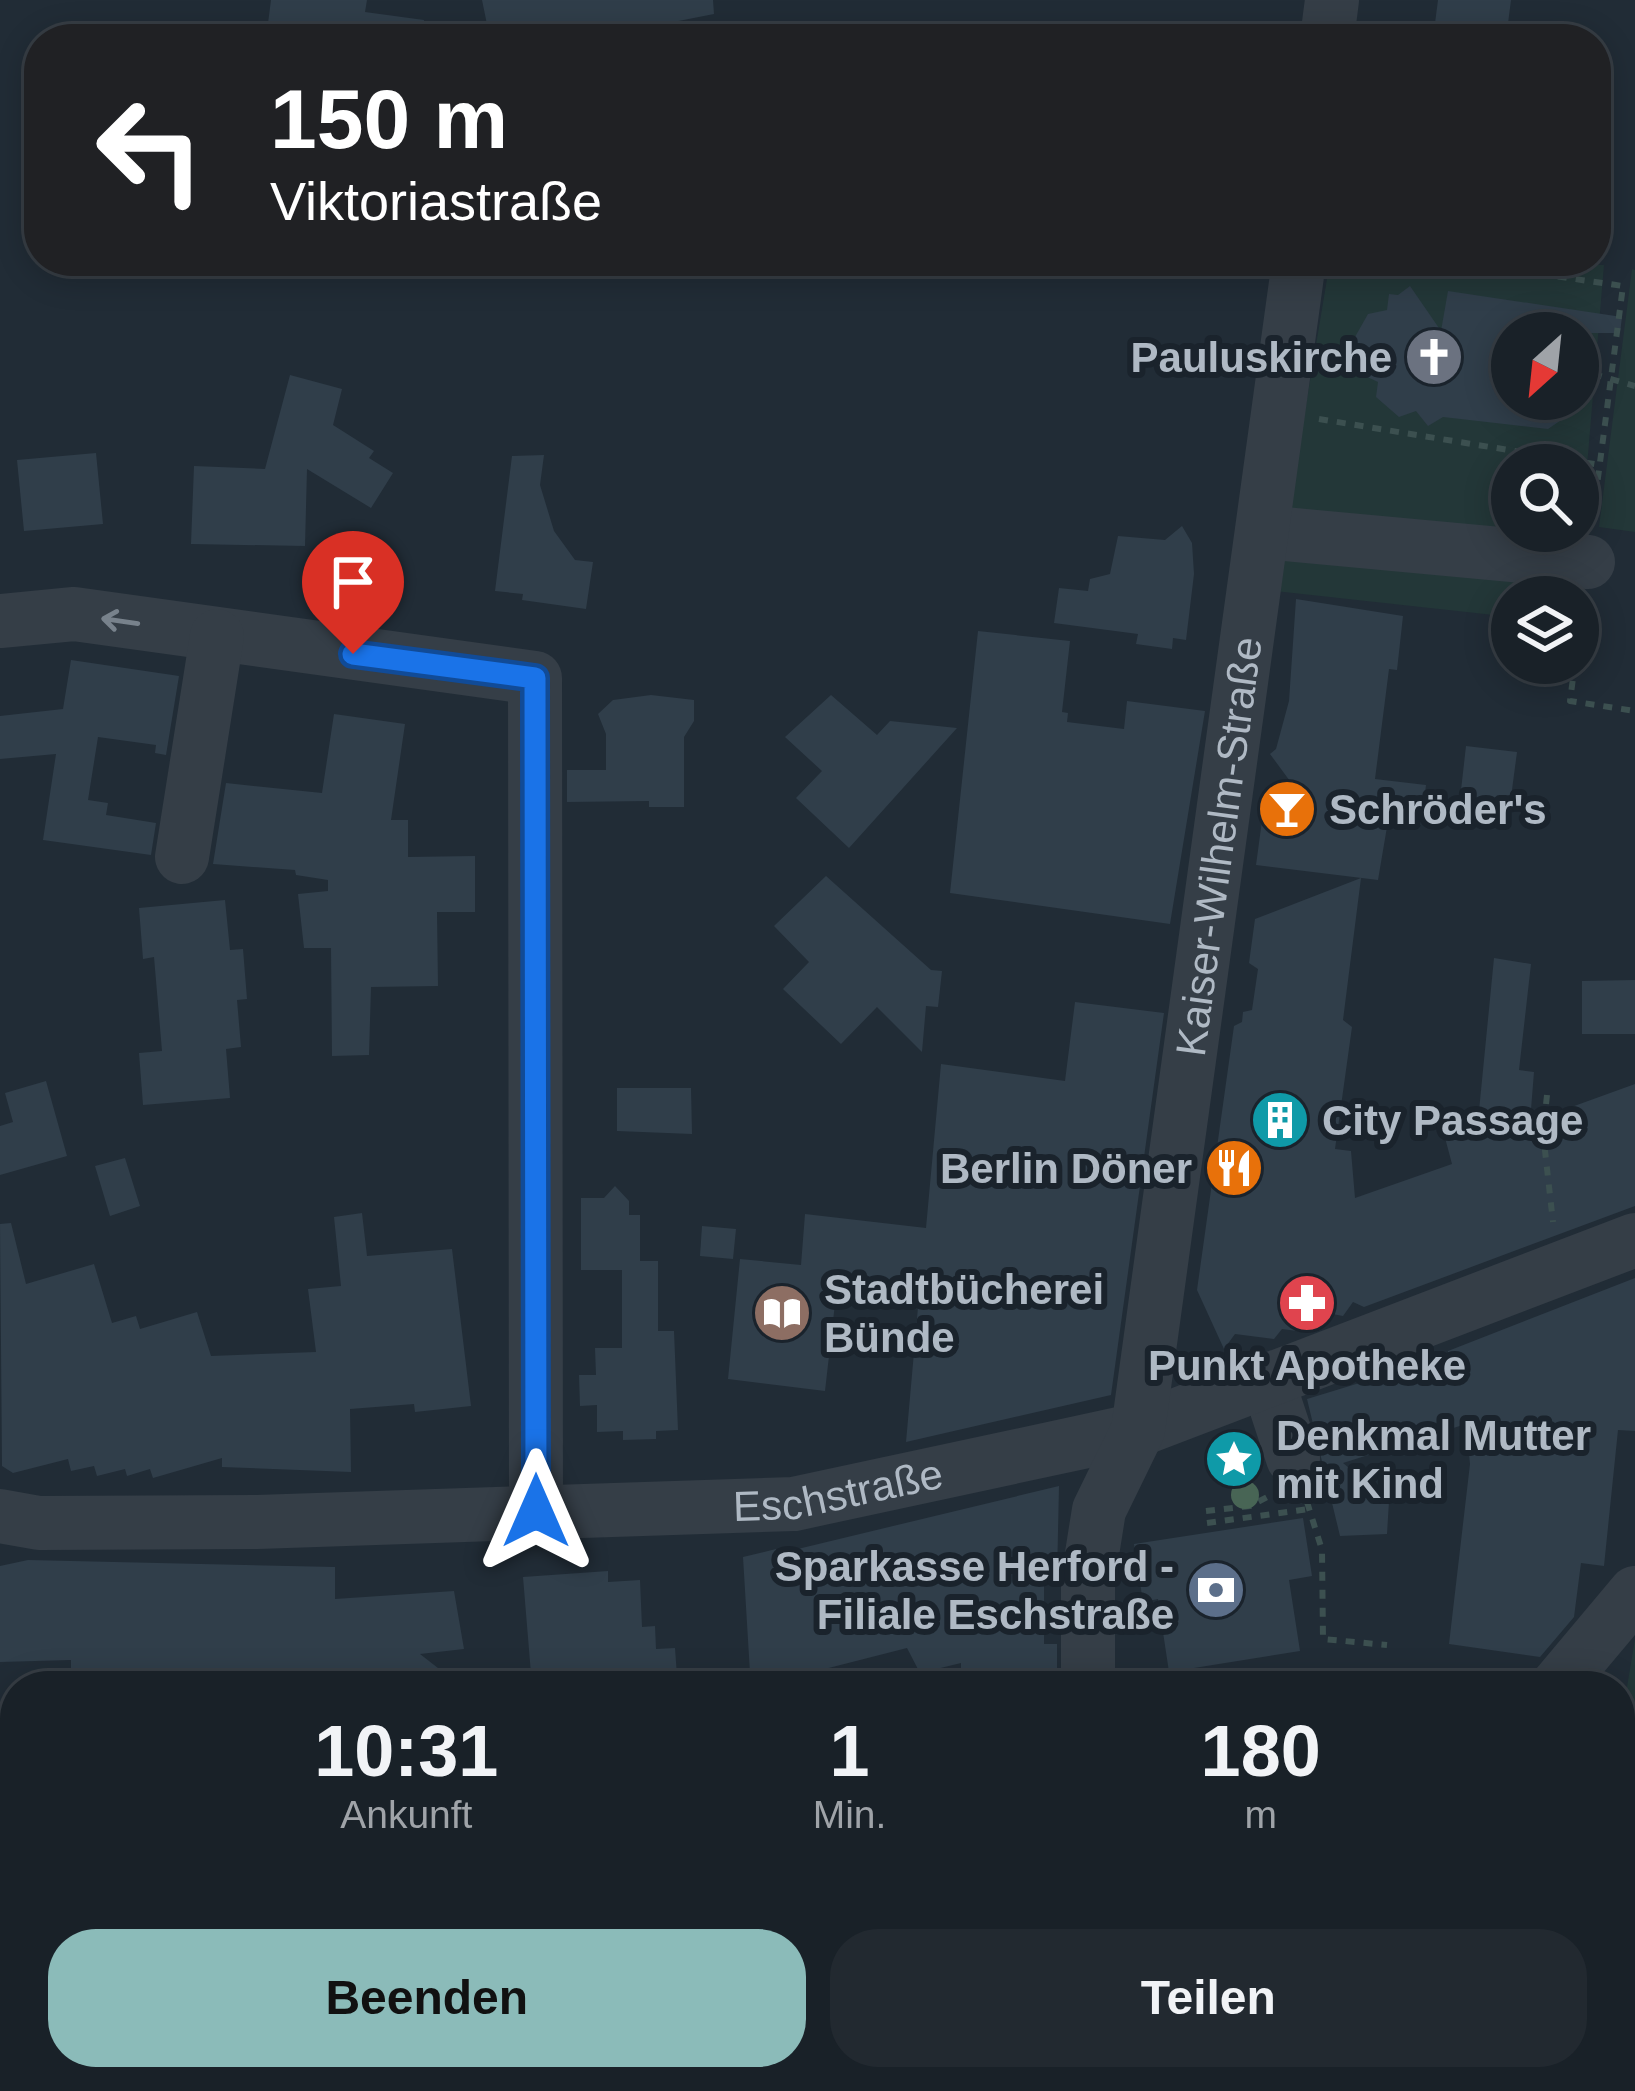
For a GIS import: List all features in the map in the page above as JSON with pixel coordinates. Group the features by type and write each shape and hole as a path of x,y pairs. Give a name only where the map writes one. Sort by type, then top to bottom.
{"street":[{"name":"Kaiser-Wilhelm-Straße","path":"1088,1671 1088,1579 1099,1510 1154,1425 1297,276"},
{"path":"1262,532 1588,562"},
{"path":"0,621 74,614 535,678 536,1511"},
{"path":"182,857 217,635"},
{"name":"Eschstraße","path":"0,1516 40,1523 257,1522 794,1504 1154,1425 1558,1254 1635,1240"},
{"path":"1268,1379 1293,1458"},
{"path":"1570,1671 1635,1593"}],"path":[{"path":"1554,276 1623,286 1586,576"},
{"path":"1599,376 1635,386"},
{"path":"1281,413 1600,465"},
{"path":"1572,684 1570,701 1635,711"},
{"path":"1547,1095 1543,1133 1558,1254"},
{"path":"1293,1458 1322,1550 1323,1639 1387,1645"},
{"path":"1206,1511 1270,1497 1293,1458"},
{"path":"1202,1496 1209,1533"},
{"path":"1207,1523 1309,1509"}],"green space":[{"path":"1632,269 1635,532 1599,527"},
{"path":"1328,276 1603,276 1599,324 1599,312 1491,312 1491,420 1591,420 1589,444 1491,444 1491,552 1580,552 1578,576 1491,576 1491,615 1275,591"}],"building":[{"path":"271,0 367,0 365,12 424,20 424,24 268,24"},
{"path":"482,0 713,0 714,14 663,24 487,24"},
{"path":"1438,0 1511,0 1508,24 1435,24"},
{"name":"Pauluskirche","path":"1410,286 1441,331 1448,291 1589,312 1491,312 1491,420 1561,420 1548,429 1443,417 1428,426 1416,411 1399,417 1376,397 1378,382 1363,375 1351,344 1368,314 1387,310 1389,294 1398,295"},
{"name":"Pauluskirche","path":"1599,314 1622,317 1620,333 1599,333"},
{"path":"290,375 342,389 333,425 374,451 369,458 393,473 371,508 307,469 305,546 191,544 194,466 265,469"},
{"path":"96,453 103,524 24,531 17,460"},
{"path":"544,455 540,485 554,531 575,560 593,562 586,609 495,591 512,456"},
{"path":"1182,526 1192,543 1194,574 1186,640 1173,638 1172,649 1136,644 1138,634 1054,623 1059,588 1088,591 1090,579 1110,574 1118,536 1165,540"},
{"path":"1296,599 1403,616 1397,670 1389,669 1375,779 1426,785 1421,825 1388,821 1378,880 1256,865 1264,806 1312,811 1270,754 1276,749 1289,701"},
{"path":"978,631 1070,641 1062,712 1068,713 1067,722 1124,729 1127,701 1205,711 1170,924 950,893"},
{"path":"71,660 179,676 166,755 155,753 156,745 98,737 88,800 108,803 106,815 156,823 151,855 43,840 56,754 0,759 0,716 63,709"},
{"path":"651,695 694,700 694,721 684,737 684,807 649,807 649,801 567,802 567,770 606,770 606,734 598,714 613,700"},
{"path":"831,695 877,735 890,721 957,728 849,848 796,798 822,771 785,737"},
{"path":"334,714 405,724 391,820 408,820 408,857 475,856 475,912 437,912 438,986 371,987 369,1055 332,1056 331,948 304,948 298,894 328,891 328,880 296,875 295,870 213,864 226,783 322,793"},
{"path":"1466,746 1517,752 1510,805 1460,799"},
{"path":"826,876 931,970 942,971 938,1007 926,1006 922,1052 877,1007 841,1044 783,989 809,962 774,926"},
{"path":"1361,878 1343,1020 1352,1027 1335,1149 1351,1151 1355,1198 1452,1164 1444,1134 1478,1121 1494,958 1531,964 1519,1070 1534,1072 1530,1122 1635,1084 1635,1206 1364,1307 1353,1302 1343,1316 1327,1313 1320,1323 1304,1321 1297,1331 1282,1329 1274,1339 1235,1334 1224,1349 1197,1290 1234,1026 1242,1022 1243,1012 1252,1010 1258,969 1249,963 1255,919"},
{"path":"225,900 230,950 243,949 247,999 237,1000 241,1047 226,1049 230,1098 143,1105 139,1053 162,1051 154,957 143,959 139,908"},
{"path":"1635,980 1635,1034 1582,1034 1582,981"},
{"path":"1075,1002 1164,1013 1111,1395 906,1442 919,1296 837,1286 825,1391 728,1379 740,1259 801,1265 805,1214 926,1228 941,1064 1065,1081"},
{"path":"46,1081 67,1156 0,1175 0,1126 13,1122 5,1093"},
{"path":"617,1088 691,1088 692,1134 617,1131"},
{"path":"125,1158 140,1206 110,1216 95,1166"},
{"path":"615,1186 629,1201 629,1215 640,1215 640,1261 658,1261 658,1331 674,1331 678,1430 656,1431 656,1439 623,1440 623,1431 597,1432 597,1405 580,1406 579,1375 596,1375 595,1348 622,1348 622,1270 581,1270 581,1198 604,1198"},
{"path":"362,1213 367,1256 452,1249 471,1406 415,1412 414,1404 350,1409 351,1472 222,1467 222,1458 153,1478 150,1469 127,1476 125,1469 97,1476 94,1466 71,1471 68,1459 13,1473 2,1466 0,1224 11,1223 26,1284 94,1264 112,1323 136,1316 140,1329 197,1312 211,1356 316,1352 308,1289 341,1286 334,1217"},
{"path":"702,1226 736,1229 733,1259 700,1256"},
{"path":"1635,1278 1635,1431 1618,1430 1604,1566 1581,1563 1574,1617 1540,1657 1449,1644 1470,1464 1466,1424 1343,1463 1389,1501 1387,1534 1340,1536 1307,1399 1448,1356 1448,1351"},
{"path":"1059,1486 1057,1578 1044,1578 1044,1644 1057,1644 1057,1671 961,1671 961,1663 919,1671 907,1648 817,1671 750,1671 743,1557 776,1549 777,1554"},
{"name":"Sparkasse Herford - Filiale Eschstraße","path":"1303,1518 1312,1576 1289,1580 1300,1651 1169,1671 1158,1599 1143,1602 1134,1544"},
{"path":"28,1560 335,1567 335,1599 454,1591 464,1649 420,1654 442,1671 71,1671 71,1660 0,1662 0,1566"},
{"path":"608,1571 608,1582 640,1580 642,1627 655,1626 656,1649 675,1648 677,1671 531,1671 523,1577"}],"place":[{"name":"Pauluskirche","path":"1434,357"},
{"name":"Schröder's","path":"1287,809"},
{"name":"City Passage","path":"1280,1120"},
{"name":"Berlin Döner","path":"1234,1168"},
{"name":"Punkt Apotheke","path":"1307,1303"},
{"name":"Stadtbücherei Bünde","path":"782,1313"},
{"name":"Denkmal Mutter mit Kind","path":"1234,1459"},
{"name":"Sparkasse Herford - Filiale Eschstraße","path":"1216,1590"}],"route":[{"path":"353,654 535,678 536,1511"}]}
